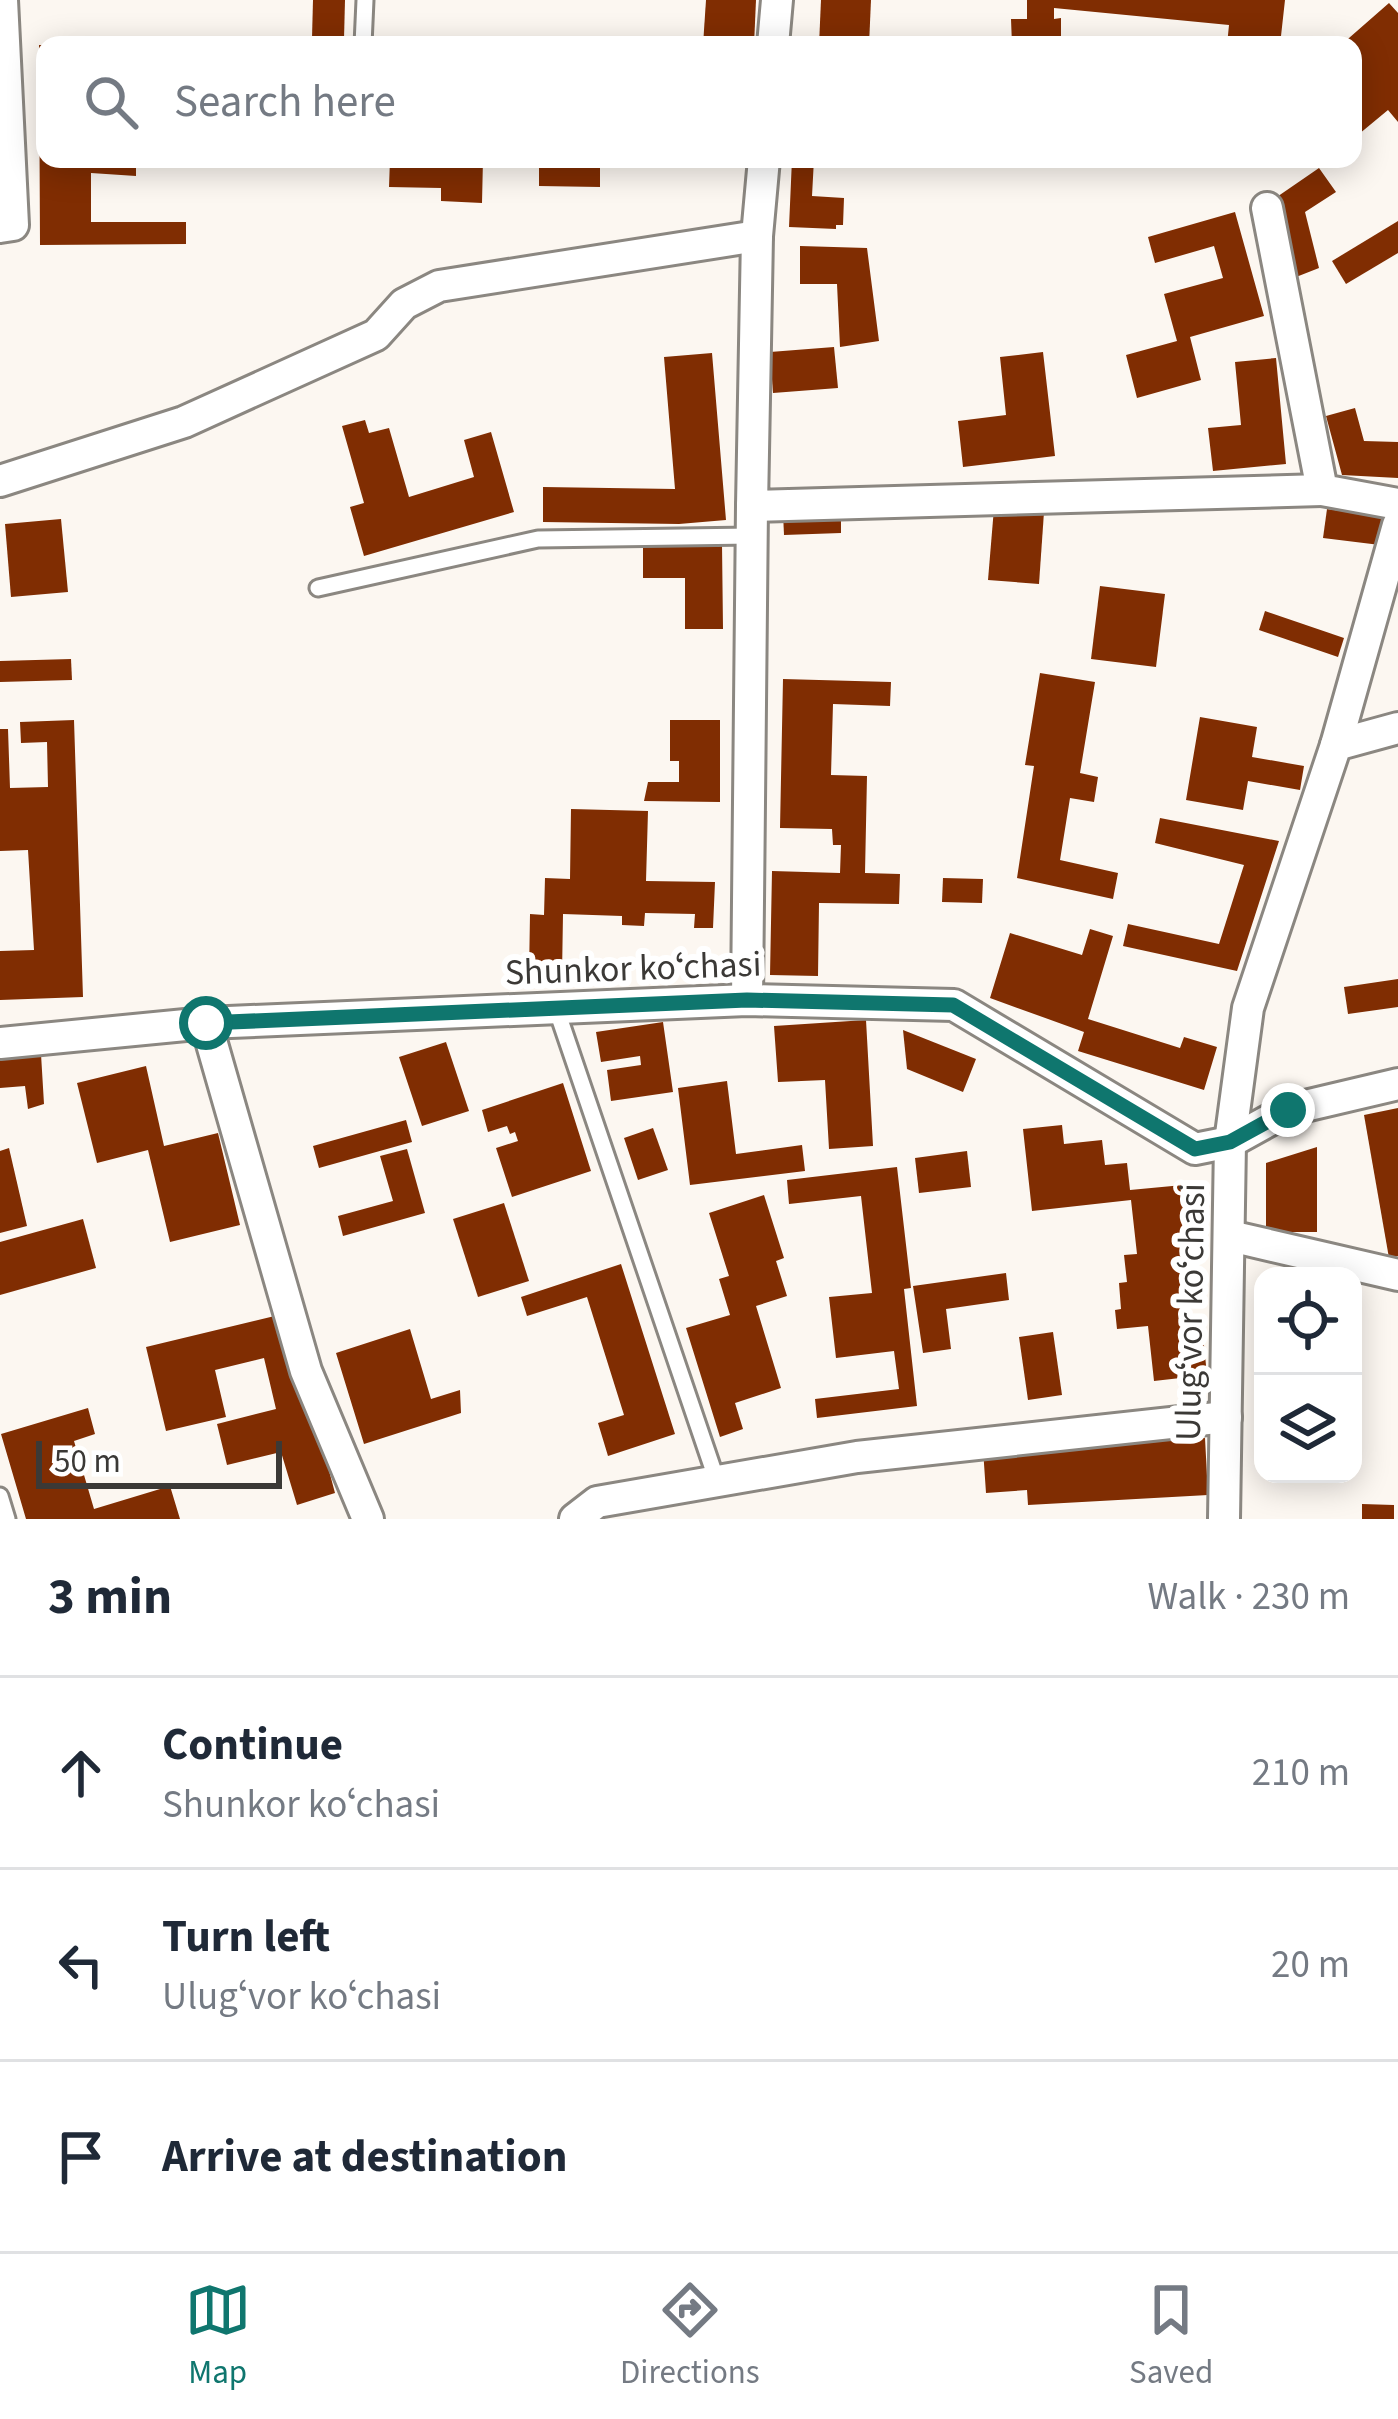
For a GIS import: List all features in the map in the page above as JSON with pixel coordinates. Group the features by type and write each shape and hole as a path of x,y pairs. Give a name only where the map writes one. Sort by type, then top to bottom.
{"street":[{"path":"0,227 13,225 2,0"},
{"path":"774,36 777,0"},
{"path":"747,1000 757,236 763,168"},
{"path":"1267,208 1322,490"},
{"path":"0,481 184,422 376,335 404,304 439,286 757,236"},
{"path":"752,521 1322,490 1398,505"},
{"path":"1230,1142 1248,1008 1336,745 1398,525"},
{"path":"1336,745 1398,728"},
{"name":"Shunkor koʻchasi","path":"0,1042 206,1023 747,1000 953,1005 1195,1149 1230,1142"},
{"path":"206,1023 306,1371 368,1519"},
{"name":"Ulugʻvor koʻchasi","path":"1225,1519 1230,1142 1288,1110 1398,1084"},
{"path":"1230,1236 1398,1275"},
{"path":"574,1519 597,1502 857,1457 1226,1418"}],"lane":[{"path":"363,36 365,0"},
{"path":"318,588 538,539 752,521"},
{"path":"556,1008 718,1481"},
{"path":"0,1496 7,1519"}],"building":[{"path":"313,0 345,0 344,36 312,36"},
{"path":"706,0 756,0 754,36 704,36"},
{"path":"821,0 871,0 869,36 819,36"},
{"path":"1027,0 1285,0 1281,36 1228,36 1229,25 1054,8 1054,19 1061,18 1061,36 1012,36 1011,19 1027,19"},
{"path":"1389,3 1398,13 1398,122 1388,110 1362,132 1362,36 1351,36"},
{"path":"40,168 136,168 136,176 91,173 91,222 186,222 186,244 40,245"},
{"path":"390,168 483,168 482,203 441,201 441,188 389,187"},
{"path":"539,168 600,168 600,187 539,186"},
{"path":"792,168 814,168 812,196 844,198 843,225 836,229 789,227"},
{"path":"1319,168 1336,192 1305,212 1319,268 1291,279 1271,201"},
{"path":"1235,212 1264,316 1190,337 1201,380 1137,398 1126,355 1177,341 1164,294 1223,278 1214,246 1155,263 1148,237"},
{"path":"1398,221 1398,253 1346,284 1332,261"},
{"path":"800,246 867,248 879,341 840,347 837,284 800,284"},
{"path":"834,347 838,388 773,393 770,352"},
{"path":"1043,352 1055,456 963,467 958,421 1006,415 1000,357"},
{"path":"712,353 726,520 543,522 543,487 675,489 664,357"},
{"path":"1276,358 1286,464 1213,471 1208,428 1241,425 1235,362"},
{"path":"1355,408 1364,441 1398,442 1398,478 1342,475 1326,416"},
{"path":"365,420 369,433 389,428 409,497 474,477 464,440 491,432 514,512 364,556 350,507 364,503 342,426"},
{"path":"994,508 1044,512 1039,584 988,580"},
{"path":"1327,509 1384,517 1380,545 1323,538"},
{"path":"841,511 841,533 784,535 783,513"},
{"path":"61,519 68,592 11,597 5,524"},
{"path":"722,544 723,629 685,629 685,578 643,578 643,545"},
{"path":"1100,586 1165,594 1156,667 1091,659"},
{"path":"1265,611 1344,638 1338,657 1259,630"},
{"path":"71,659 72,680 0,682 0,661"},
{"path":"1040,673 1095,682 1080,773 1098,777 1094,802 1070,798 1060,860 1118,873 1113,899 1017,878 1034,766 1025,765"},
{"path":"783,679 891,682 890,706 833,704 831,775 867,776 865,873 900,874 899,904 819,903 818,976 770,975 772,871 840,873 841,845 833,845 832,829 780,828"},
{"path":"1200,717 1257,727 1252,757 1304,766 1300,790 1248,781 1243,810 1186,800"},
{"path":"74,720 83,997 0,1000 0,951 34,950 28,850 0,851 0,729 8,729 10,788 48,787 47,742 21,743 20,722"},
{"path":"670,720 720,720 720,802 644,801 648,782 679,782 679,761 670,761"},
{"path":"571,809 648,811 646,881 715,882 713,928 694,928 695,914 645,913 644,926 622,925 622,916 563,914 562,975 529,975 530,914 544,915 545,878 570,879"},
{"path":"1160,818 1279,841 1237,971 1123,946 1128,924 1219,944 1244,865 1155,843"},
{"path":"943,878 983,879 982,903 942,902"},
{"path":"1090,929 1113,936 1088,1019 1180,1048 1184,1037 1217,1047 1204,1090 1078,1051 1084,1032 990,998 1010,933 1082,955"},
{"path":"1398,979 1398,1007 1348,1014 1344,987"},
{"path":"866,1020 873,1146 829,1149 825,1080 778,1082 774,1026"},
{"path":"663,1022 673,1092 611,1101 607,1070 641,1065 640,1056 601,1062 596,1032"},
{"path":"903,1030 976,1059 963,1092 907,1069"},
{"path":"446,1042 469,1111 422,1126 399,1057"},
{"path":"41,1054 44,1104 28,1109 25,1086 0,1088 0,1057"},
{"path":"146,1066 164,1146 218,1133 240,1225 170,1242 148,1150 97,1163 77,1083"},
{"path":"727,1081 736,1154 802,1145 805,1171 690,1185 678,1088"},
{"path":"563,1083 591,1171 512,1197 496,1148 518,1141 515,1132 510,1134 507,1126 488,1132 482,1110"},
{"path":"1398,1108 1398,1256 1389,1258 1364,1115"},
{"path":"406,1120 412,1142 319,1168 313,1146"},
{"path":"1062,1125 1064,1144 1102,1140 1105,1165 1127,1163 1130,1190 1183,1185 1183,1191 1201,1190 1205,1236 1188,1238 1192,1276 1184,1276 1189,1318 1201,1316 1207,1375 1154,1381 1148,1326 1117,1329 1119,1283 1127,1282 1124,1255 1137,1254 1131,1200 1032,1211 1023,1129"},
{"path":"653,1128 668,1170 638,1180 624,1138"},
{"path":"1317,1147 1317,1232 1266,1232 1266,1163"},
{"path":"9,1148 27,1226 0,1233 0,1151"},
{"path":"407,1149 425,1213 343,1236 338,1216 393,1201 380,1156"},
{"path":"967,1151 971,1187 919,1193 915,1158"},
{"path":"897,1167 911,1288 904,1289 917,1406 817,1418 815,1399 899,1389 894,1351 836,1358 829,1297 872,1293 861,1196 789,1204 787,1180"},
{"path":"764,1195 784,1258 776,1261 787,1296 756,1306 781,1388 735,1403 743,1429 720,1437 686,1328 730,1315 719,1279 729,1276 709,1213"},
{"path":"504,1203 529,1281 478,1297 453,1219"},
{"path":"83,1219 96,1268 0,1295 0,1242"},
{"path":"621,1264 675,1434 608,1456 598,1423 624,1415 587,1297 527,1316 521,1297"},
{"path":"1006,1273 1009,1300 946,1309 951,1349 923,1353 913,1286"},
{"path":"287,1313 335,1493 297,1505 281,1452 227,1465 217,1424 276,1409 264,1358 215,1370 226,1417 166,1431 146,1347"},
{"path":"410,1329 431,1399 460,1390 461,1413 364,1444 336,1353"},
{"path":"1053,1332 1062,1395 1028,1400 1019,1337"},
{"path":"88,1408 95,1434 74,1441 94,1509 170,1486 180,1519 26,1519 1,1434"},
{"path":"1205,1438 1208,1495 1028,1505 1027,1490 986,1493 983,1449"},
{"path":"1362,1504 1394,1505 1394,1519 1362,1519"}],"route":[{"path":"206,1023 747,1000 953,1005 1195,1149 1230,1142 1288,1110"}]}
